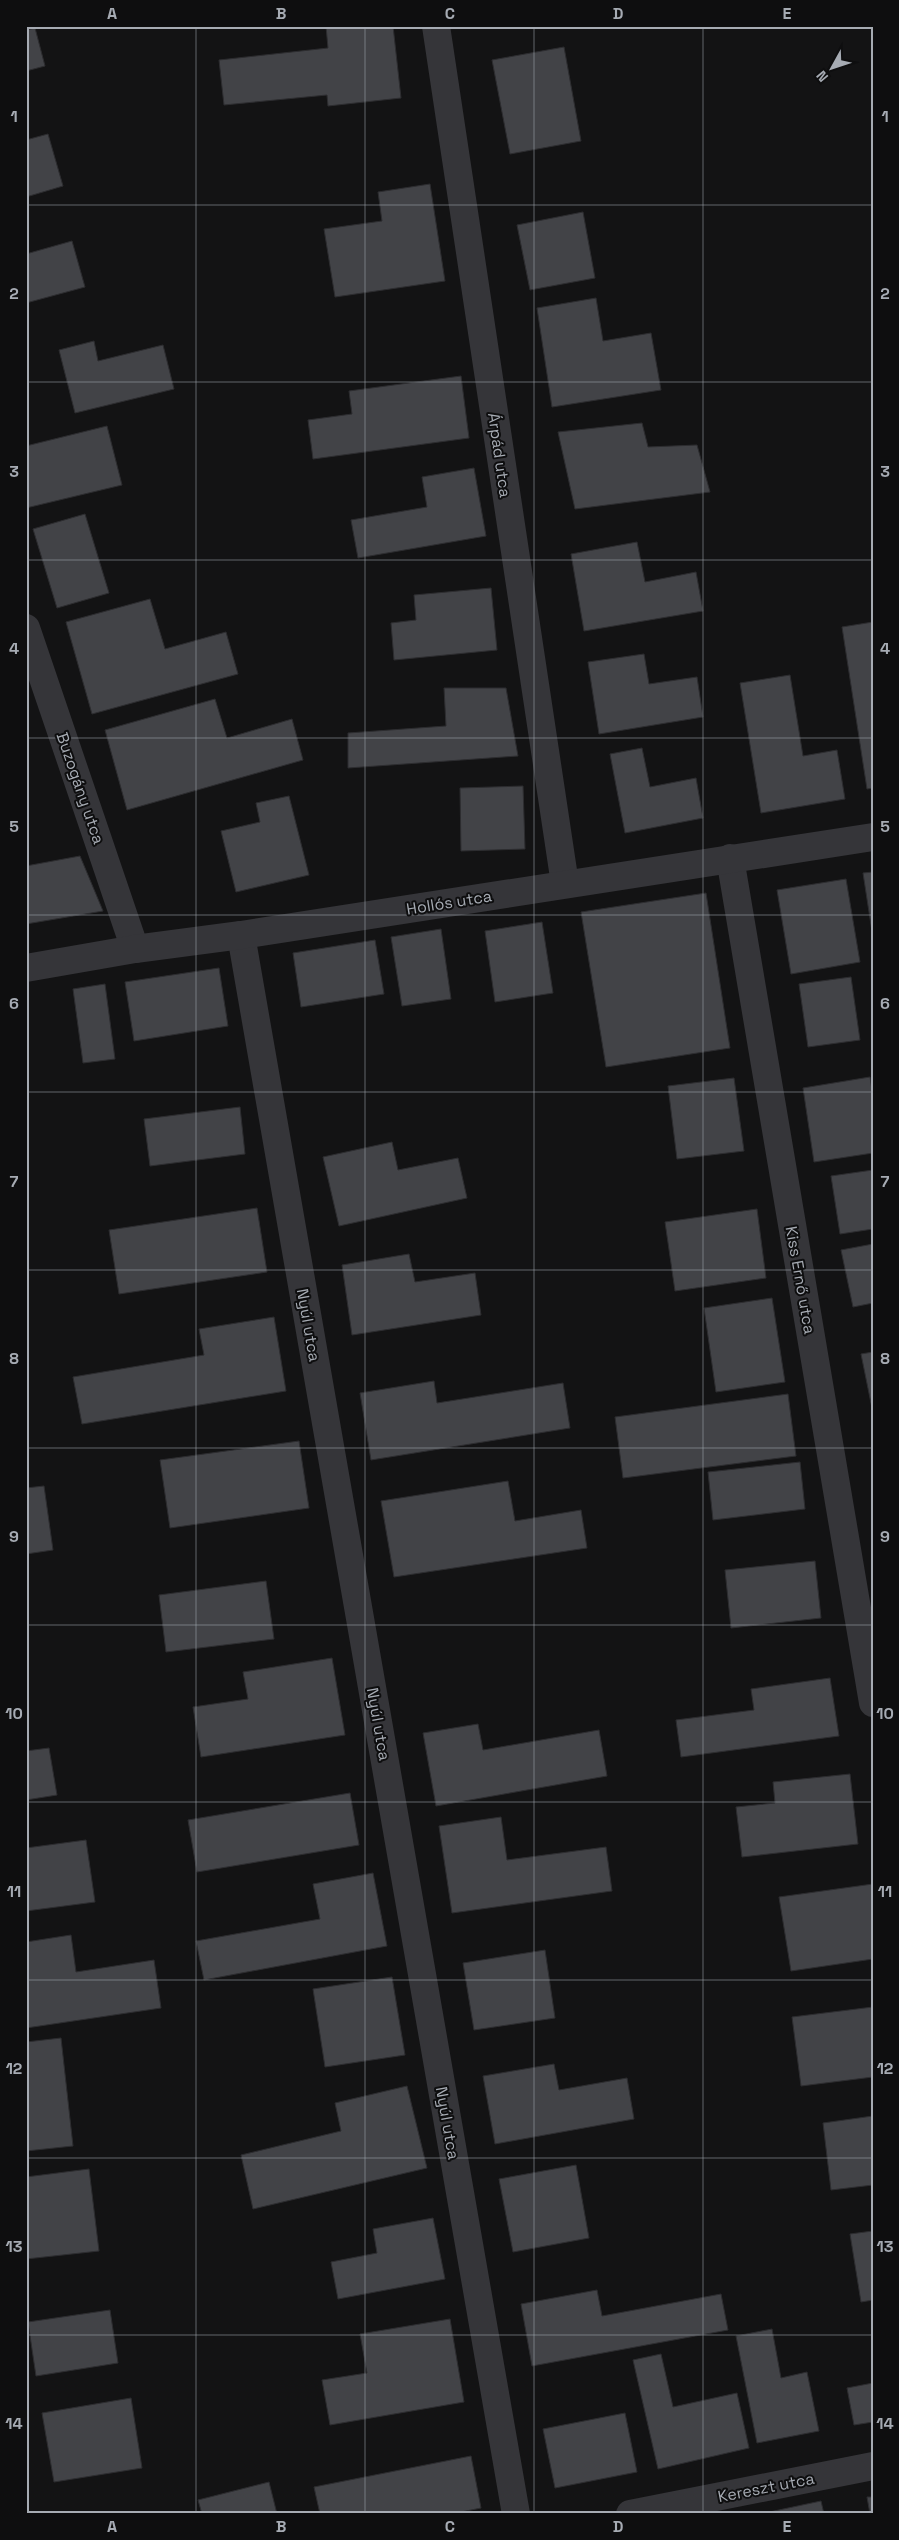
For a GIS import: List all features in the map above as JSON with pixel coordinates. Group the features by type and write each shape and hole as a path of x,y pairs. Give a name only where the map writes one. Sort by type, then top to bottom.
{"street":[{"name":"Árpád utca","path":"436,26 564,884"},
{"name":"Buzogány utca","path":"26,628 135,949"},
{"name":"Hollós utca","path":"26,968 135,949 241,935 873,837"},
{"name":"Kiss Ernő utca","path":"730,858 873,1703"},
{"name":"Nyúl utca","path":"241,935 516,2514"},
{"name":"Kereszt utca","path":"630,2514 873,2466"}],"building":[{"path":"326,26 393,26 401,98 328,106 327,95 224,105 219,60 328,48"},
{"path":"35,28 45,66 26,71 26,30"},
{"path":"564,47 581,141 510,154 492,60"},
{"path":"48,134 63,186 26,197 26,140"},
{"path":"430,184 445,281 335,297 324,229 382,221 378,192"},
{"path":"583,212 595,278 530,290 517,225"},
{"path":"72,241 85,287 26,303 26,254"},
{"path":"596,298 603,341 651,333 661,390 552,407 537,308"},
{"path":"94,341 98,361 163,345 174,389 75,413 59,350"},
{"path":"461,376 469,438 313,459 308,420 352,414 349,391"},
{"path":"642,423 648,447 697,445 710,492 575,509 558,432"},
{"path":"107,426 122,485 26,508 26,446"},
{"path":"474,468 486,536 358,558 351,520 427,507 422,477"},
{"path":"85,514 109,593 57,608 33,529"},
{"path":"637,542 645,582 696,572 703,611 584,631 571,554"},
{"path":"491,588 497,650 394,660 391,623 416,620 414,595"},
{"path":"150,599 165,649 226,632 238,674 92,714 66,622"},
{"path":"873,622 873,788 867,789 842,627"},
{"path":"644,654 649,684 697,677 703,717 599,734 588,662"},
{"path":"790,675 803,756 837,750 845,799 761,813 740,683"},
{"path":"444,688 506,688 518,756 348,768 348,733 446,726"},
{"path":"215,699 227,738 292,719 303,760 127,810 105,730"},
{"path":"642,748 650,787 696,778 703,818 625,833 610,754"},
{"path":"523,786 525,849 461,851 460,788"},
{"path":"289,796 309,875 236,892 221,831 260,822 256,803"},
{"path":"80,856 103,911 26,924 26,866"},
{"path":"873,872 873,938 863,873"},
{"path":"846,879 860,962 791,974 777,890"},
{"path":"706,893 730,1048 606,1067 581,912"},
{"path":"542,922 553,993 495,1002 485,931"},
{"path":"441,929 451,999 402,1006 391,937"},
{"path":"375,940 384,994 301,1007 293,953"},
{"path":"219,968 228,1026 134,1041 125,982"},
{"path":"851,977 860,1040 808,1047 799,984"},
{"path":"105,984 115,1059 83,1063 73,989"},
{"path":"870,1077 873,1097 873,1153 814,1162 803,1088"},
{"path":"734,1078 744,1151 677,1159 668,1086"},
{"path":"240,1107 245,1154 150,1166 144,1119"},
{"path":"392,1142 398,1170 458,1158 467,1198 339,1226 323,1157"},
{"path":"873,1170 873,1229 840,1234 831,1176"},
{"path":"257,1208 267,1272 119,1294 109,1230"},
{"path":"757,1209 766,1278 675,1291 665,1222"},
{"path":"873,1244 873,1303 853,1307 841,1250"},
{"path":"409,1254 415,1282 475,1273 481,1315 352,1335 342,1265"},
{"path":"772,1298 785,1382 716,1392 704,1308"},
{"path":"274,1317 286,1391 82,1424 73,1377 204,1355 199,1329"},
{"path":"873,1352 873,1413 861,1354"},
{"path":"434,1381 437,1403 563,1383 570,1428 371,1460 360,1393"},
{"path":"788,1394 796,1456 623,1478 615,1417"},
{"path":"299,1441 309,1508 170,1528 160,1460"},
{"path":"800,1462 805,1509 713,1520 708,1472"},
{"path":"508,1481 515,1521 581,1510 587,1548 394,1577 381,1501"},
{"path":"44,1486 53,1550 26,1554 26,1488"},
{"path":"815,1561 821,1618 731,1628 725,1570"},
{"path":"266,1581 274,1639 166,1652 159,1595"},
{"path":"332,1658 345,1735 201,1757 193,1707 248,1699 243,1672"},
{"path":"830,1678 839,1736 681,1757 676,1720 754,1710 751,1689"},
{"path":"478,1724 483,1750 599,1730 607,1776 436,1806 423,1733"},
{"path":"49,1748 57,1795 26,1800 26,1751"},
{"path":"850,1774 858,1844 742,1857 736,1807 775,1803 773,1782"},
{"path":"350,1793 359,1845 197,1872 188,1820"},
{"path":"501,1817 507,1860 606,1847 612,1891 452,1913 439,1826"},
{"path":"86,1840 95,1902 26,1911 26,1848"},
{"path":"373,1873 387,1946 204,1980 196,1941 320,1919 313,1884"},
{"path":"873,1884 873,1959 791,1971 779,1897"},
{"path":"71,1935 76,1972 154,1960 161,2008 26,2028 26,1942"},
{"path":"545,1950 555,2018 474,2030 463,1963"},
{"path":"392,1977 405,2055 325,2067 313,1989"},
{"path":"873,2007 873,2077 801,2086 792,2017"},
{"path":"61,2038 73,2146 26,2151 26,2042"},
{"path":"554,2064 559,2090 627,2078 634,2119 495,2144 483,2076"},
{"path":"407,2086 427,2168 253,2209 241,2155 341,2131 335,2103"},
{"path":"873,2116 873,2185 831,2190 823,2123"},
{"path":"576,2165 589,2238 513,2252 499,2179"},
{"path":"89,2169 99,2251 26,2259 26,2177"},
{"path":"433,2218 445,2279 338,2299 331,2262 377,2253 373,2229"},
{"path":"873,2231 873,2300 861,2302 850,2234"},
{"path":"597,2290 602,2316 721,2294 728,2330 532,2366 521,2304"},
{"path":"110,2310 118,2363 36,2376 28,2322"},
{"path":"450,2319 464,2402 330,2425 322,2380 367,2373 360,2334"},
{"path":"772,2329 781,2378 807,2372 819,2431 757,2443 736,2336"},
{"path":"661,2354 673,2407 737,2393 749,2448 658,2469 633,2360"},
{"path":"873,2383 873,2422 854,2425 847,2388"},
{"path":"131,2398 142,2468 54,2482 42,2413"},
{"path":"625,2413 637,2472 555,2488 543,2429"},
{"path":"471,2456 481,2508 451,2514 320,2514 314,2487"},
{"path":"269,2482 277,2514 202,2514 198,2500"},
{"path":"867,2497 873,2497 873,2514 870,2514"},
{"path":"821,2501 824,2514 760,2514"}]}
